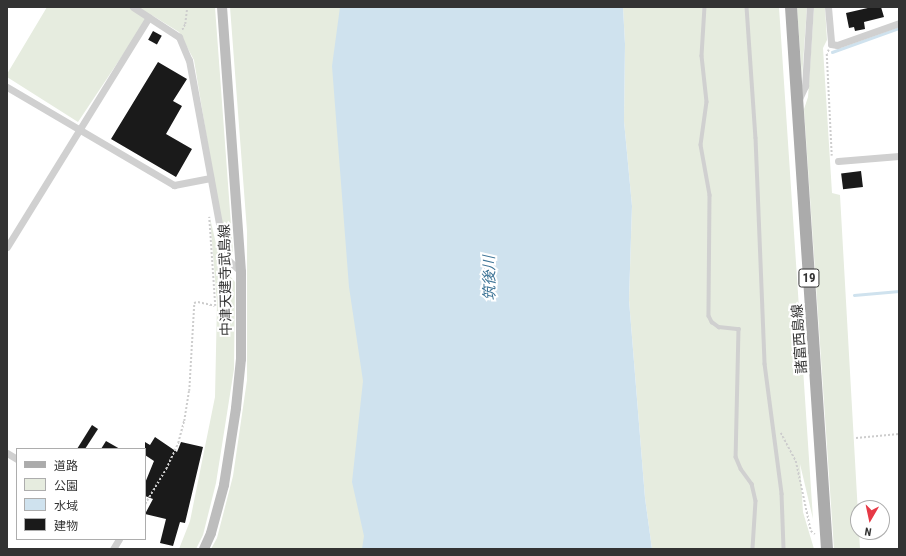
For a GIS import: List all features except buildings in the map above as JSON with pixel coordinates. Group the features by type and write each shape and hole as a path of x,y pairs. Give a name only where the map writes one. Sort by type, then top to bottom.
{"main road":[{"name":"中津天建寺武島線","path":"204,549 211,533 224,485 236,408 241,359 242,272 222,7"},
{"name":"諸富西島線","path":"791,7 827,549"}],"street":[{"path":"133,7 149,16 178,37 190,60 225,257 242,272"},
{"path":"798,101 805,86 810,7"},
{"path":"828,7 831,44 837,45 899,23"},
{"path":"7,247 149,16"},
{"path":"7,87 174,184 210,178"},
{"path":"838,161 899,156"},
{"path":"7,453 16,458"},
{"path":"113,549 118,540"}],"lane":[{"path":"705,7 702,56 707,102 701,145 710,195 709,316 712,322 719,327 739,329 736,457 741,469 752,484 756,501 753,549"},
{"path":"747,7 756,138 765,364 782,494 784,549"}],"path":[{"path":"178,37 185,24 187,7"},
{"path":"831,44 827,54 832,150 833,158 838,161"},
{"path":"146,502 166,469 178,443 184,421 189,390 194,303 198,302 214,306 209,215"},
{"path":"773,424 781,433 796,461 811,531 817,535 827,535"},
{"path":"856,438 899,434"}],"green space":[{"path":"47,7 215,7 233,252 225,249 194,60 179,32 150,14 78,122 7,77 7,74"},
{"path":"230,7 351,7 388,549 211,549 217,538 233,476 247,380 247,231"},
{"path":"623,7 779,7 813,519 800,464 803,512 814,549 652,549 645,498 629,300 632,206 624,121 625,44"},
{"path":"797,7 807,7 802,77"},
{"path":"814,7 825,7 827,40 823,48 832,193 840,195 857,500 850,500 850,540 859,540 860,549 834,549 804,109 808,97"},
{"path":"210,218 221,265 235,282 234,369 216,483 203,535 196,549 179,549 190,521 215,397 217,303"}],"water":[{"name":"筑後川","path":"340,7 623,7 625,44 624,121 632,206 629,300 645,498 652,549 362,549 364,536 352,482 363,381 349,287 332,66"}],"waterway":[{"path":"832,52 899,28"},
{"path":"854,295 899,291"}]}
